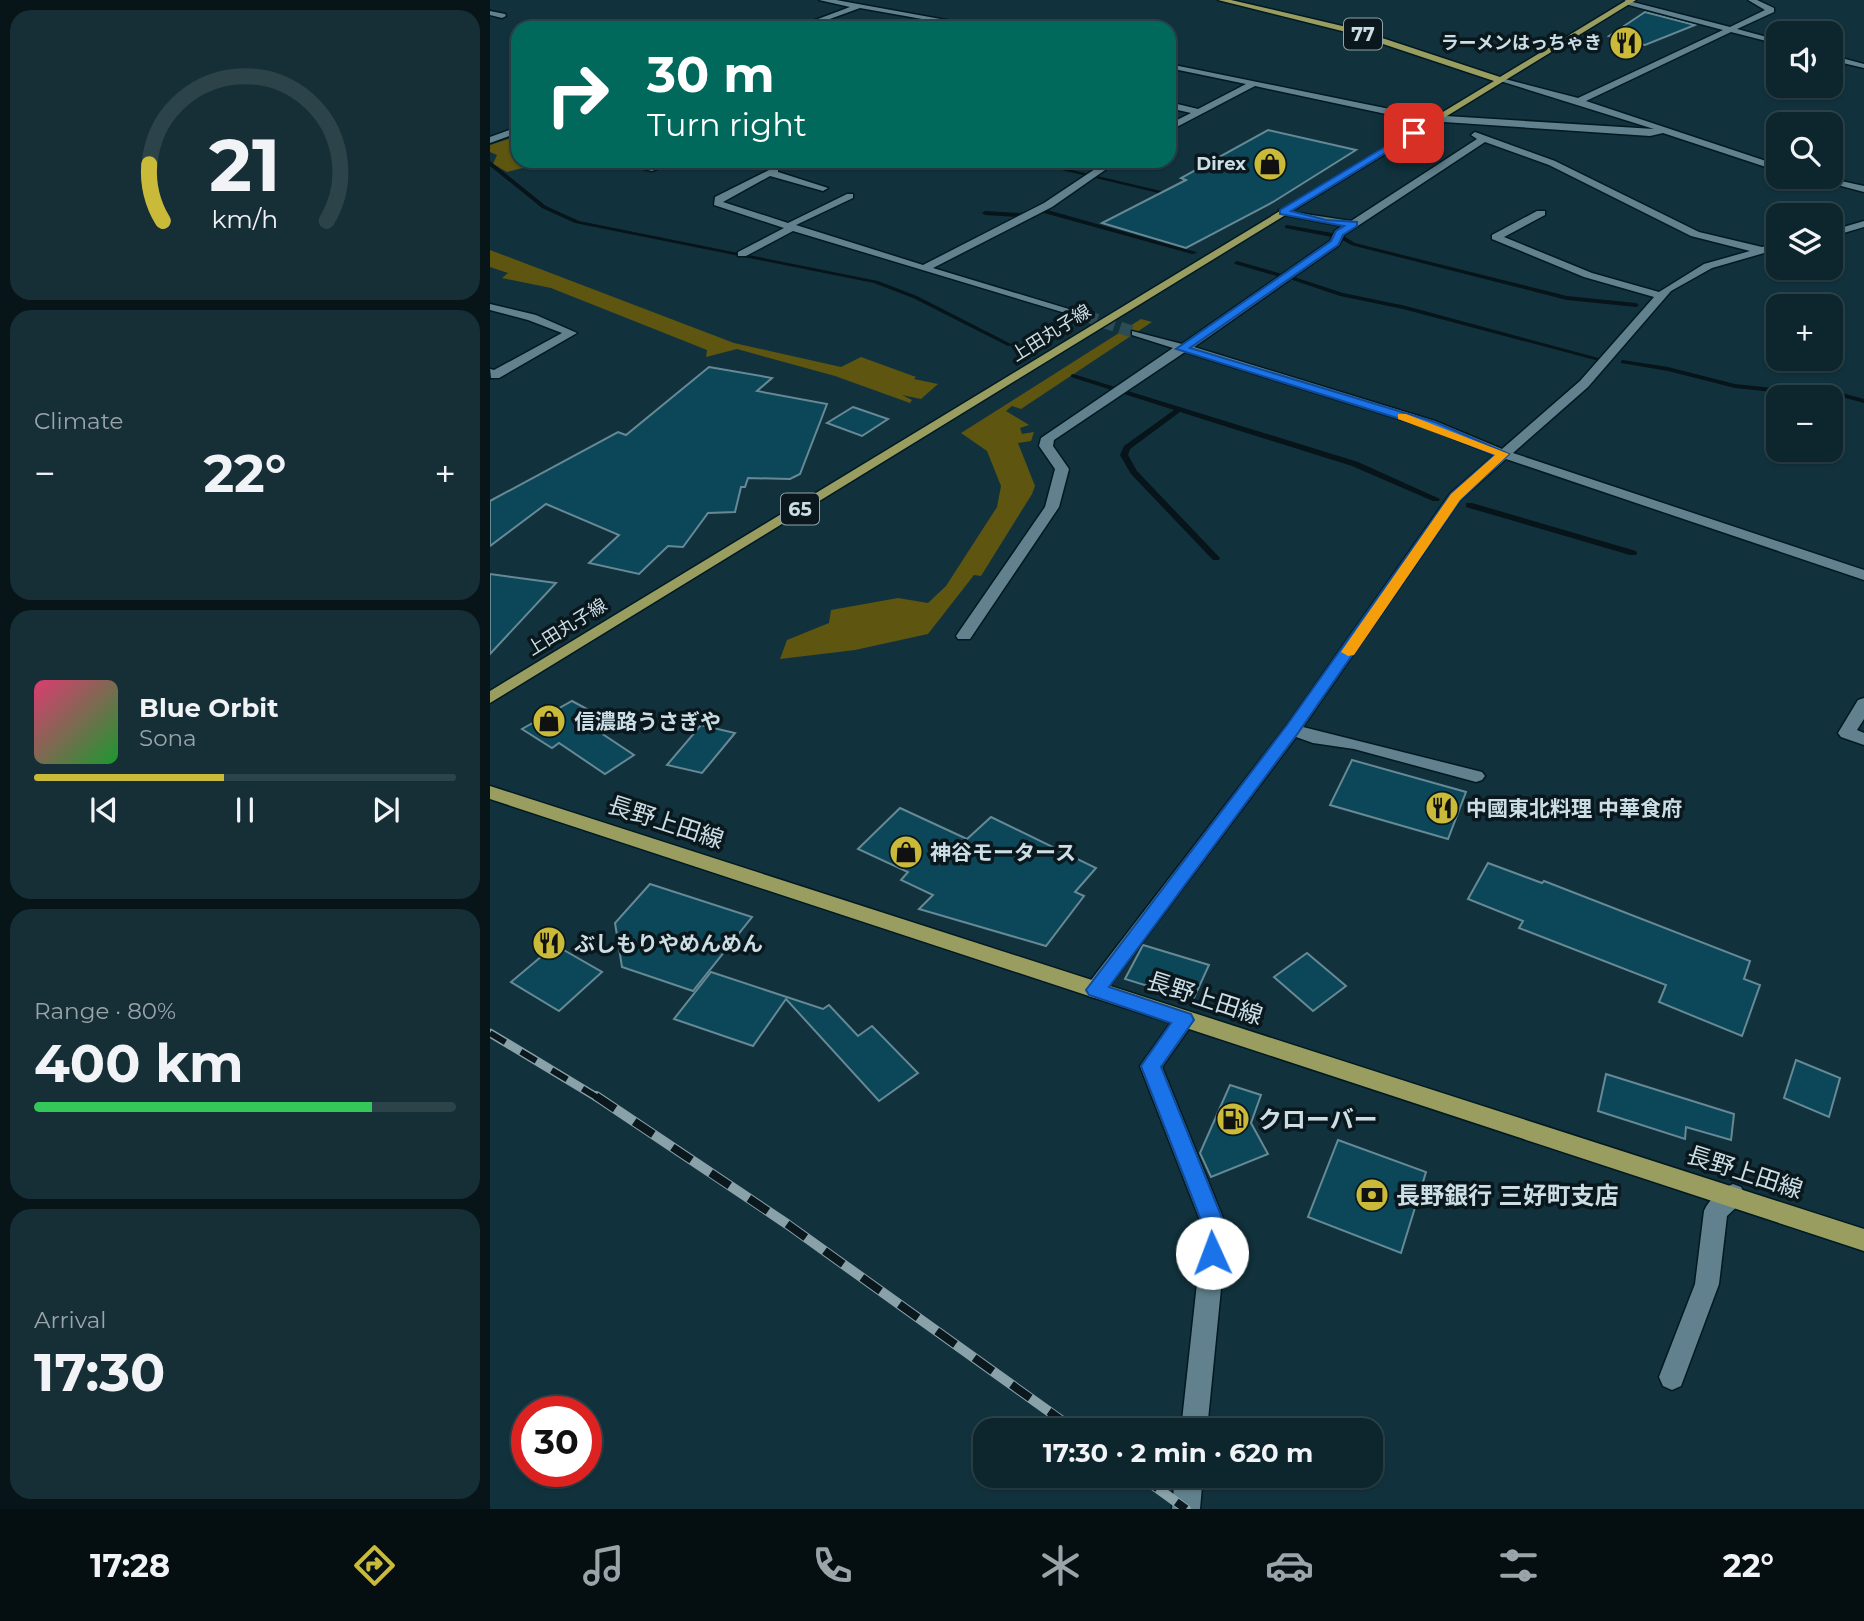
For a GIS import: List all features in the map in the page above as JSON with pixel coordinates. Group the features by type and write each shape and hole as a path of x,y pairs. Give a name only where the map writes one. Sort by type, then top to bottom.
{"main road":[{"name":"77","path":"1222,0 1352,31 1501,80"},
{"name":"上田丸子線","path":"490,698 1630,1"},
{"name":"長野上田線","path":"490,792 1184,1020 1733,1195 1864,1240"}],"street":[{"path":"823,0 946,21"},
{"path":"818,21 877,0"},
{"path":"1577,102 1771,10 1752,0"},
{"path":"1630,1 1766,39"},
{"path":"490,13 502,16"},
{"path":"930,21 935,19"},
{"path":"1843,60 1864,66"},
{"path":"1176,68 1456,122 1650,133 1662,130"},
{"path":"1501,80 1766,164"},
{"path":"1176,124 1253,84"},
{"path":"1176,107 1198,112"},
{"path":"1456,122 1462,130 1552,163 1695,233 1762,250"},
{"path":"490,140 511,132"},
{"path":"964,636 1052,507 1062,469 1046,446 1048,438 1335,243 1339,233 1484,138"},
{"path":"771,168 720,197 718,203 883,257 927,267 1086,316"},
{"path":"779,168 823,188"},
{"path":"927,267 1048,205 1103,168"},
{"path":"1843,184 1864,189"},
{"path":"742,254 850,196"},
{"path":"1283,212 1326,222 1353,224"},
{"path":"1541,213 1496,237 1588,275 1661,296"},
{"path":"1843,230 1864,224"},
{"path":"1096,990 1293,729 1455,497 1584,384 1667,289 1708,266 1766,249"},
{"path":"490,307 532,317 571,333 495,375 490,373"},
{"path":"1136,333 1430,424 1503,454 1864,575"},
{"path":"1864,704 1847,733 1864,738"},
{"path":"1293,729 1313,737 1354,743 1476,776"},
{"path":"1184,1020 1151,1066 1215,1228 1195,1418"},
{"path":"1672,1377 1707,1284 1716,1211 1733,1195"},
{"path":"1186,1509 1188,1488"}],"shaded area":[{"path":"511,138 511,168 523,168 507,172 493,164 497,155 490,152 490,145"},
{"path":"490,250 734,343 841,367 861,357 916,377 914,379 938,384 921,399 902,395 912,400 910,403 835,376 737,349 706,357 707,350 551,288 502,278 508,273 490,267"},
{"path":"1141,319 1152,322 1021,409 1012,406 1006,411 1029,425 1020,428 1022,434 1034,432 1031,441 1018,443 1035,486 981,576 974,575 928,634 855,650 780,659 787,640 829,623 831,610 898,598 928,603 946,586 997,507 1001,486 987,451 961,433"}],"building":[{"path":"1645,12 1695,25 1645,45 1609,36"},
{"path":"1268,130 1356,150 1273,202 1186,248 1102,223 1186,180 1181,178"},
{"path":"709,367 772,378 757,391 827,404 800,474 790,479 748,478 745,487 741,487 735,512 708,513 683,547 668,546 639,574 589,563 619,535 546,504 490,546 490,501 618,432 626,435"},
{"path":"853,407 888,419 862,436 827,423"},
{"path":"490,574 556,583 490,654"},
{"path":"572,701 602,717 589,725 634,755 605,774 559,743 552,748 522,729"},
{"path":"701,725 735,733 702,773 667,765"},
{"path":"1352,760 1466,792 1448,839 1330,805"},
{"path":"900,808 967,839 991,817 1096,868 1075,892 1084,896 1046,946 919,909 933,895 901,880 908,872 858,849"},
{"path":"1488,863 1542,883 1544,881 1750,961 1744,979 1760,985 1742,1036 1659,1002 1666,985 1519,928 1523,921 1468,899"},
{"path":"650,884 752,917 693,991 622,967 615,923"},
{"path":"555,945 602,972 559,1011 511,982"},
{"path":"1143,945 1209,965 1193,1000 1125,979"},
{"path":"1307,953 1346,986 1313,1011 1274,977"},
{"path":"711,972 823,1009 829,1005 858,1036 872,1026 918,1073 879,1101 786,999 753,1046 674,1019"},
{"path":"1796,1060 1840,1078 1829,1117 1784,1098"},
{"path":"1606,1074 1734,1114 1731,1140 1686,1127 1685,1139 1598,1111"},
{"path":"1230,1085 1261,1095 1251,1123 1268,1154 1211,1177 1200,1153"},
{"path":"1338,1140 1426,1172 1401,1253 1308,1217"}],"waterway":[{"path":"490,163 544,207 577,222 876,282 915,297 1010,345"},
{"path":"1057,168 1175,195"},
{"path":"985,213 1019,215 1044,211 1194,253"},
{"path":"1287,227 1332,235"},
{"path":"1343,238 1353,244 1567,298 1636,305"},
{"path":"1237,263 1280,275"},
{"path":"1292,278 1342,295 1404,307 1599,359"},
{"path":"1623,362 1668,369 1735,386 1773,390 1820,389 1864,401"},
{"path":"1073,376 1355,464 1436,499"},
{"path":"1177,411 1127,448 1124,455 1134,472 1216,558"},
{"path":"1469,505 1633,553"}],"tunnel":[{"path":"1086,316 1136,333"}],"railway":[{"path":"490,1033 598,1098"},
{"path":"596,1096 787,1224 1058,1418"},
{"path":"1157,1488 1186,1509"}],"slow traffic":[{"path":"1348,652 1455,497 1503,454 1430,424 1402,416"}],"place":[{"name":"ラーメンはっちゃき","path":"1626,43"},
{"name":"Direx","path":"1270,164"},
{"name":"信濃路うさぎや","path":"549,721"},
{"name":"中國東北料理 中華食府","path":"1442,808"},
{"name":"神谷モータース","path":"906,852"},
{"name":"ぶしもりやめんめん","path":"549,943"},
{"name":"クローバー","path":"1233,1119"},
{"name":"長野銀行 三好町支店","path":"1372,1195"}],"route":[{"path":"1212,1253 1215,1228 1151,1066 1184,1020 1096,990 1293,729 1409,567 1455,497 1503,454 1430,424 1181,349 1335,243 1339,233 1353,224 1326,222 1283,212 1414,133"}]}
